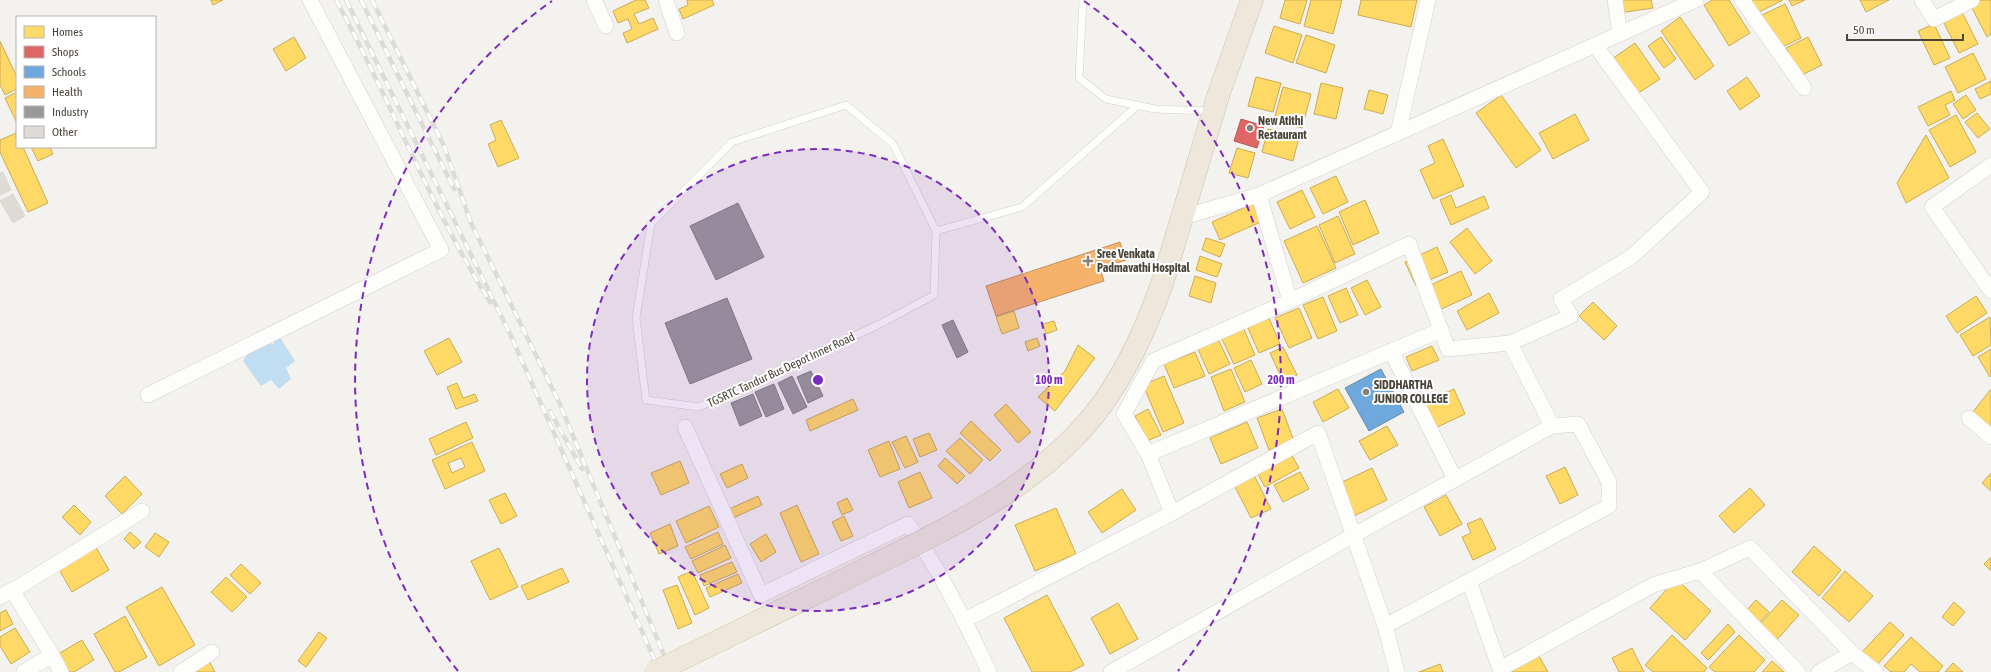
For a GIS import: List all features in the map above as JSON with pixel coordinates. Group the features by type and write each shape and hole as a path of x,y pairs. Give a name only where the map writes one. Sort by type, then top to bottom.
{"highway":[{"path":"655,672 887,558 981,507 1018,485 1047,462 1076,434 1102,404 1124,371 1151,316 1183,217 1214,111 1252,0"}],"street":[{"path":"148,395 441,250 310,0"},
{"path":"594,0 606,26"},
{"path":"666,0 677,33"},
{"path":"1398,133 1428,0"},
{"path":"1615,0 1620,34"},
{"path":"1183,217 1259,195 1696,0"},
{"path":"1742,0 1804,88"},
{"path":"1922,0 1934,20 1972,0"},
{"path":"1172,513 1148,454 1124,414 1153,361 1290,301 1409,244 1448,349 1510,344 1571,316 1561,300 1631,257 1702,192 1595,45"},
{"path":"1991,165 1932,207 1991,291"},
{"path":"1259,195 1290,301"},
{"path":"1148,454 1441,330"},
{"path":"1510,344 1552,426"},
{"path":"1391,351 1455,479"},
{"path":"1969,418 1991,437"},
{"path":"1111,672 1354,535 1552,426 1578,424 1610,482 1609,506 1385,626"},
{"path":"685,427 761,595 908,524 931,558 965,620 989,672"},
{"path":"965,620 1172,513 1318,433 1385,626 1397,672"},
{"path":"61,672 52,655 6,594 142,511"},
{"path":"1469,581 1500,671 1652,585 1700,571 1750,548 1852,652 1876,672"},
{"path":"1700,571 1798,672"},
{"path":"181,672 212,652"},
{"path":"1819,672 1852,652"},
{"path":"24,672 52,655"}],"lane":[{"path":"1083,0 1079,78 1106,99 1155,109 1214,111"},
{"name":"TGSRTC Tandur Bus Depot Inner Road","path":"846,105 893,144 936,231 934,295 878,325 699,407 646,400 636,318 651,224 732,142 846,105"},
{"path":"936,231 1022,207 1137,106"}],"water":[{"path":"265,334 272,345 279,336 295,361 286,368 291,379 279,389 271,380 261,386 243,361 259,338 264,347 267,345 263,337"}],"building: Homes":[{"path":"211,0 223,0 213,5"},
{"path":"636,0 645,0 649,8 634,14 639,24 653,18 658,29 627,43 623,33 632,29 628,19 618,23 613,11"},
{"path":"687,0 712,0 714,5 683,19 679,9 688,5"},
{"path":"1285,0 1307,0 1300,24 1280,18"},
{"path":"1311,0 1342,0 1333,34 1304,26"},
{"path":"1361,0 1417,0 1411,27 1358,15"},
{"path":"1617,0 1651,0 1653,8 1619,13"},
{"path":"1712,0 1729,0 1750,33 1729,46 1704,5"},
{"path":"1751,0 1783,0 1757,13"},
{"path":"1789,0 1805,0 1792,6"},
{"path":"1860,0 1889,0 1866,12"},
{"path":"1977,0 1991,0 1991,34 1987,37 1970,4"},
{"path":"1785,4 1801,38 1778,49 1762,15"},
{"path":"1962,12 1978,44 1959,53 1943,21"},
{"path":"1680,17 1714,66 1695,80 1661,31"},
{"path":"1934,24 1950,58 1934,65 1918,31"},
{"path":"1274,26 1302,35 1293,63 1265,53"},
{"path":"1306,35 1335,45 1326,73 1296,63"},
{"path":"294,37 306,58 286,71 273,49"},
{"path":"1661,37 1676,59 1664,68 1648,46"},
{"path":"1808,37 1822,65 1800,76 1786,48"},
{"path":"0,41 16,75 16,90 5,95 0,85"},
{"path":"1635,43 1660,79 1634,96 1609,61"},
{"path":"1973,53 1986,79 1958,93 1945,67"},
{"path":"1256,77 1281,83 1273,112 1248,106"},
{"path":"1747,77 1760,96 1740,110 1727,91"},
{"path":"1991,81 1991,94 1980,99 1975,89"},
{"path":"1321,83 1343,88 1336,119 1314,114"},
{"path":"1283,87 1311,94 1302,128 1274,120"},
{"path":"1369,90 1388,95 1383,114 1364,109"},
{"path":"1951,91 1955,100 1945,105 1950,115 1928,126 1918,107"},
{"path":"16,92 16,121 5,98"},
{"path":"1501,95 1541,150 1516,168 1476,113"},
{"path":"1966,95 1976,110 1963,119 1953,104"},
{"path":"1977,113 1990,129 1978,138 1965,122"},
{"path":"1575,114 1589,140 1553,159 1539,133"},
{"path":"1956,115 1976,152 1950,167 1929,130"},
{"path":"501,120 519,158 498,167 488,144 496,140 490,125"},
{"path":"1268,129 1299,137 1293,161 1262,152"},
{"path":"16,133 16,148 23,148 48,203 28,212 0,152 0,140"},
{"path":"1926,135 1949,178 1906,203 1897,183"},
{"path":"1443,139 1464,186 1433,199 1420,170 1435,163 1428,146"},
{"path":"32,148 50,148 53,154 38,161"},
{"path":"1237,148 1255,153 1248,178 1229,173"},
{"path":"1336,176 1348,202 1323,214 1310,188"},
{"path":"1302,190 1315,217 1290,229 1277,202"},
{"path":"1451,195 1456,208 1484,196 1489,208 1451,225 1440,200"},
{"path":"1365,200 1379,233 1353,245 1339,212"},
{"path":"1255,203 1263,221 1220,240 1212,222"},
{"path":"1338,216 1355,254 1335,263 1319,225"},
{"path":"1317,226 1336,268 1303,283 1284,241"},
{"path":"1467,228 1492,261 1475,274 1450,242"},
{"path":"1206,238 1225,244 1220,257 1202,250"},
{"path":"1437,247 1448,272 1416,286 1405,262"},
{"path":"1200,256 1222,264 1217,277 1196,270"},
{"path":"1461,271 1472,295 1435,312 1424,288"},
{"path":"1195,276 1216,283 1211,303 1189,296"},
{"path":"1367,280 1381,307 1365,315 1351,288"},
{"path":"1346,288 1358,315 1340,323 1328,296"},
{"path":"1489,293 1499,313 1467,330 1457,311"},
{"path":"1976,296 1987,313 1957,333 1946,316"},
{"path":"1323,297 1337,331 1318,339 1303,305"},
{"path":"1593,302 1617,326 1604,340 1579,316"},
{"path":"1299,308 1312,338 1289,348 1275,318"},
{"path":"1014,311 1019,328 1002,334 996,317"},
{"path":"1268,316 1280,344 1259,353 1247,326"},
{"path":"1990,317 1991,345 1973,356 1960,335"},
{"path":"1054,321 1057,330 1046,334 1043,324"},
{"path":"1243,327 1255,355 1234,364 1221,337"},
{"path":"1217,337 1230,364 1209,374 1197,347"},
{"path":"449,338 462,362 437,375 424,351"},
{"path":"1037,338 1040,346 1028,351 1025,342"},
{"path":"1078,345 1095,358 1055,411 1038,397 1065,371"},
{"path":"1432,346 1439,360 1412,371 1406,357"},
{"path":"1283,347 1297,375 1283,381 1270,353"},
{"path":"1991,349 1991,376 1990,377 1978,357"},
{"path":"1195,352 1205,376 1174,388 1164,364"},
{"path":"1251,360 1262,384 1245,392 1234,368"},
{"path":"1231,369 1245,402 1224,411 1211,377"},
{"path":"1164,376 1184,423 1163,432 1143,385"},
{"path":"457,383 463,398 475,394 478,401 456,409 447,387"},
{"path":"1338,389 1349,408 1323,422 1313,402"},
{"path":"1454,389 1465,414 1429,431 1417,406"},
{"path":"1991,389 1991,434 1969,417"},
{"path":"853,399 858,410 810,431 806,420"},
{"path":"1006,404 1031,432 1018,443 994,415"},
{"path":"1148,409 1161,435 1147,441 1135,416"},
{"path":"1282,409 1294,441 1269,450 1257,418"},
{"path":"971,421 1001,450 990,461 960,433"},
{"path":"466,422 473,438 436,455 429,439"},
{"path":"1247,422 1258,448 1221,464 1210,438"},
{"path":"1387,426 1398,445 1370,460 1359,441"},
{"path":"929,433 937,450 920,457 913,439"},
{"path":"906,436 918,462 905,468 892,442"},
{"path":"960,438 983,460 970,474 946,451"},
{"path":"889,441 900,469 880,477 868,450"},
{"path":"472,442 485,471 445,489 432,460","holes":["461,458 465,467 452,473 448,463"]},
{"path":"1290,452 1299,468 1265,487 1256,471"},
{"path":"945,458 965,476 957,484 938,466"},
{"path":"680,461 689,483 661,495 651,473"},
{"path":"742,464 748,478 727,488 720,474"},
{"path":"1565,467 1578,495 1560,504 1546,476"},
{"path":"1372,468 1387,500 1354,516 1338,484"},
{"path":"920,472 932,498 909,508 898,482"},
{"path":"1300,472 1309,489 1283,502 1274,485"},
{"path":"1991,473 1991,491 1982,483"},
{"path":"1254,475 1271,509 1251,518 1234,485"},
{"path":"125,476 142,494 122,514 105,496"},
{"path":"1750,488 1765,505 1734,533 1719,516"},
{"path":"1122,489 1136,510 1102,533 1088,512"},
{"path":"505,493 517,516 501,524 489,500"},
{"path":"1446,495 1462,524 1440,536 1424,507"},
{"path":"758,496 762,505 733,518 729,509"},
{"path":"847,498 853,510 842,515 837,503"},
{"path":"74,505 91,522 80,535 62,517"},
{"path":"797,505 819,554 801,562 780,513"},
{"path":"709,506 719,527 686,543 676,521"},
{"path":"1056,508 1076,554 1035,571 1015,525"},
{"path":"844,516 853,536 841,541 832,522"},
{"path":"1481,518 1496,549 1473,560 1462,537 1471,533 1467,524"},
{"path":"670,524 678,546 659,554 650,533"},
{"path":"130,532 141,542 134,549 124,539"},
{"path":"718,532 723,544 691,559 685,547"},
{"path":"155,533 169,542 159,557 145,547"},
{"path":"766,534 776,552 761,562 750,544"},
{"path":"94,544 109,570 72,592 57,566"},
{"path":"725,545 731,558 698,573 692,561"},
{"path":"1814,546 1841,570 1819,596 1792,572"},
{"path":"499,548 518,587 490,600 471,561"},
{"path":"1991,557 1991,571 1984,564"},
{"path":"732,562 737,572 704,586 700,575"},
{"path":"241,564 261,583 250,594 230,575"},
{"path":"562,568 569,582 528,600 521,586"},
{"path":"692,571 709,608 695,615 678,577"},
{"path":"1845,571 1873,596 1849,622 1822,598"},
{"path":"738,574 742,583 710,597 706,588"},
{"path":"226,577 247,597 232,612 211,592"},
{"path":"1676,579 1711,611 1685,640 1650,608"},
{"path":"677,585 692,623 678,629 663,590"},
{"path":"162,587 195,645 159,666 126,607"},
{"path":"1047,595 1084,665 1070,672 1032,672 1004,618"},
{"path":"1756,600 1769,612 1756,626 1743,614"},
{"path":"1782,600 1799,615 1775,642 1758,626"},
{"path":"1954,602 1965,612 1953,626 1942,617"},
{"path":"1118,603 1138,639 1110,654 1091,618"},
{"path":"6,610 13,624 0,631 0,613"},
{"path":"125,616 147,657 119,672 115,672 94,634"},
{"path":"1890,622 1904,635 1876,666 1862,652"},
{"path":"1728,624 1735,632 1708,660 1701,653"},
{"path":"15,628 30,652 11,664 0,646 0,637"},
{"path":"319,632 327,638 306,667 298,661"},
{"path":"1672,635 1707,668 1704,672 1653,672 1645,665"},
{"path":"1739,635 1765,660 1754,672 1715,672 1709,667"},
{"path":"1911,637 1943,666 1938,672 1920,672 1911,664 1904,672 1891,672 1884,666"},
{"path":"82,640 94,660 74,672 69,672 58,654"},
{"path":"1632,648 1644,672 1619,672 1612,658"},
{"path":"1539,656 1548,672 1510,672"},
{"path":"209,661 215,672 193,672"},
{"path":"1772,661 1784,672 1762,672"},
{"path":"1953,663 1963,672 1945,672"},
{"path":"1440,664 1443,672 1419,672"}],"building: Shops":[{"path":"1241,119 1264,126 1257,148 1234,141"}],"building: Schools":[{"path":"1381,369 1404,412 1369,431 1345,388"}],"building: Health":[{"path":"1120,242 1126,260 1100,269 1104,281 996,316 986,286"}],"building: Industry":[{"path":"738,203 764,257 716,280 690,226"},
{"path":"727,298 752,359 690,384 665,323"},
{"path":"953,320 968,352 957,358 942,325"},
{"path":"811,371 823,396 808,403 797,377"},
{"path":"792,376 807,407 793,414 778,383"},
{"path":"774,384 784,409 766,417 755,392"},
{"path":"753,394 762,416 740,426 731,403"}],"building: Other":[{"path":"3,172 11,190 0,195 0,173"},
{"path":"13,194 25,216 13,223 0,201"}],"railway":[{"path":"336,0 356,37 448,228 468,266 490,302"},
{"path":"346,0 510,334 660,672"},
{"path":"361,0 454,189"},
{"path":"372,0 444,146 471,223 559,402 671,672"},
{"path":"550,411 582,469"}],"place":[{"name":"New Atithi Restaurant","path":"1250,128"},
{"name":"Sree Venkata Padmavathi Hospital","path":"1088,261"},
{"name":"SIDDHARTHA JUNIOR COLLEGE","path":"1366,392"}]}
